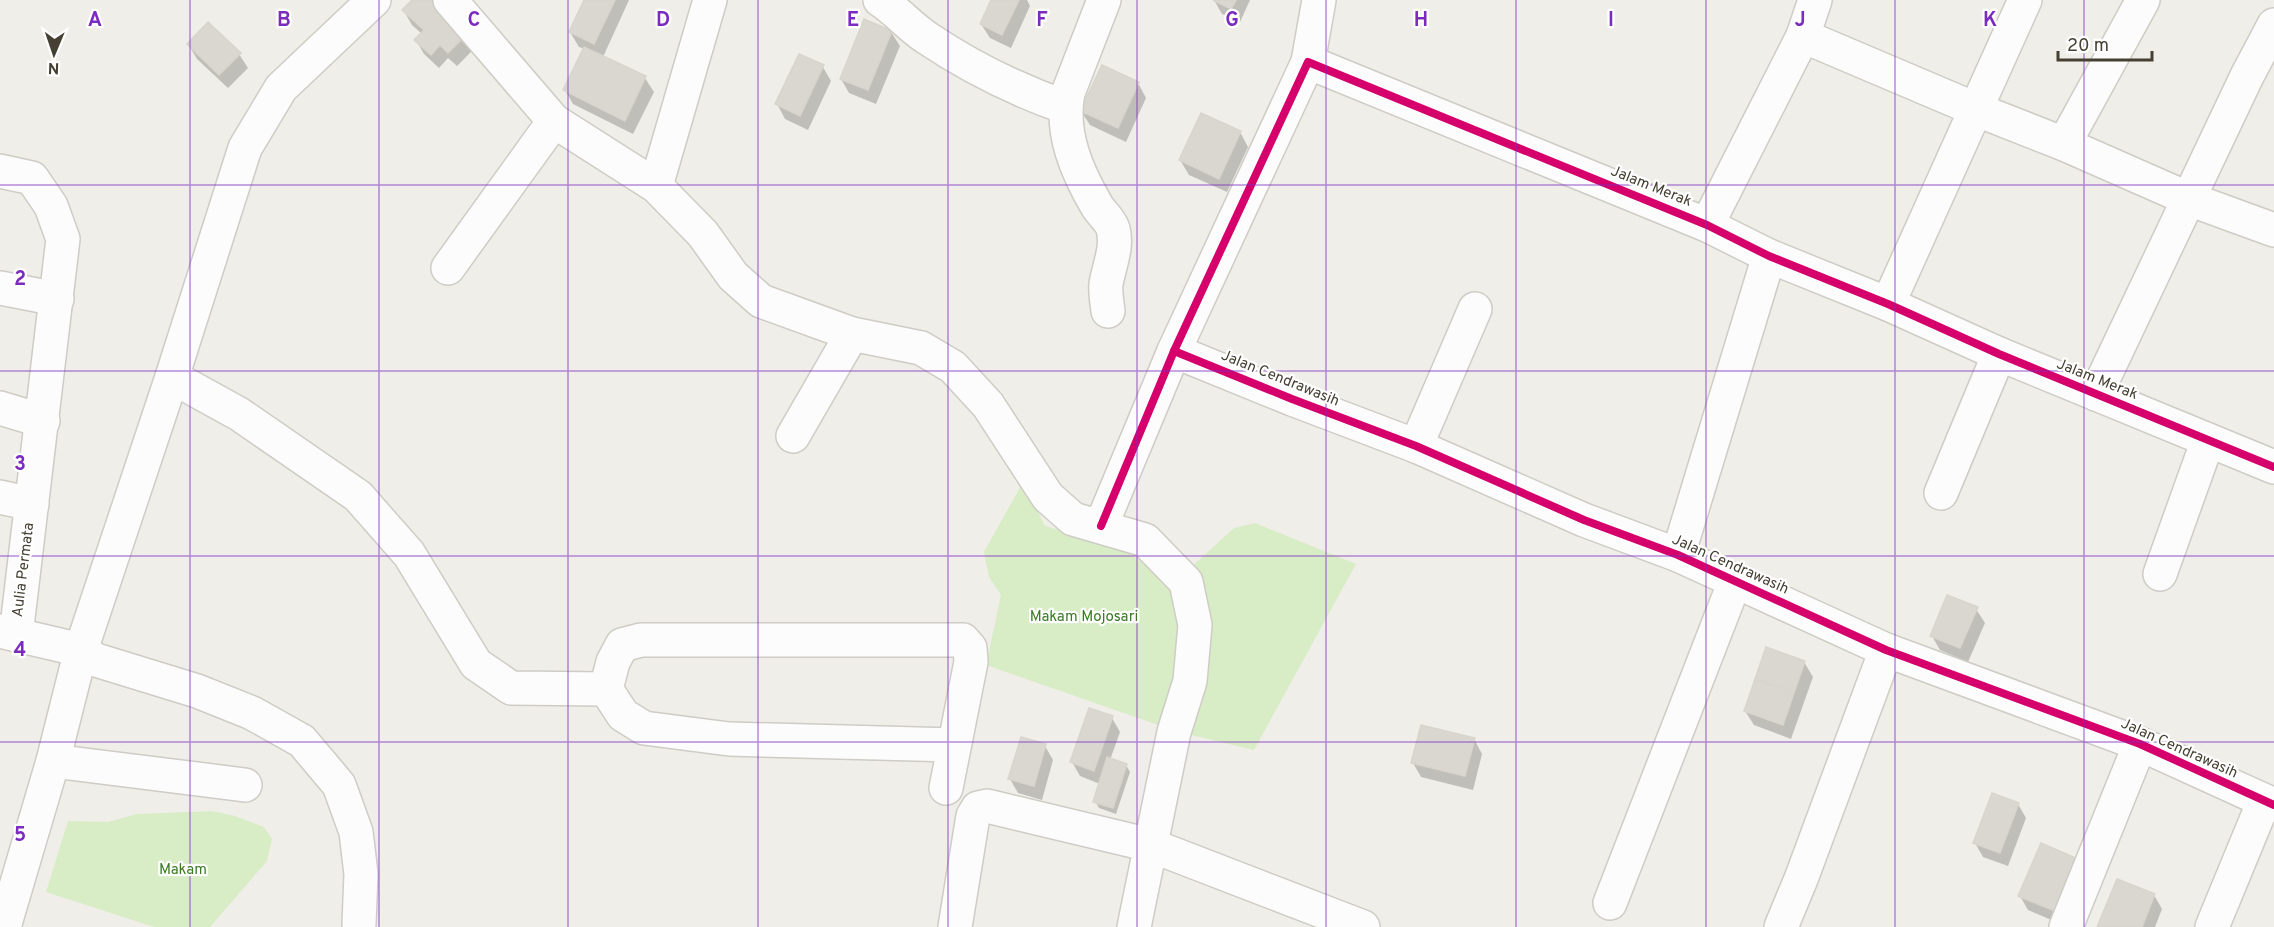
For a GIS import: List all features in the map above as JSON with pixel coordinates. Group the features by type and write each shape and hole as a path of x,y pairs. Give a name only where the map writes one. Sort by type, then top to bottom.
{"street":[{"path":"4,927 53,761 81,650 245,148 281,88 373,0"},
{"path":"450,0 554,121 656,186 703,234 734,276 761,301 852,334 921,348 953,367 988,405 1048,497 1073,519 1145,540 1186,582 1195,625 1190,681 1174,732 1134,927"},
{"path":"656,186 710,0"},
{"path":"880,0 926,38 986,73 1034,96 1065,107"},
{"path":"1104,0 1068,93 1065,107 1068,142 1098,208 1113,228 1114,250 1106,286 1108,311"},
{"path":"1101,526 1174,351 1308,62 1319,0"},
{"path":"1707,225 1803,36 1815,0"},
{"path":"1888,304 2025,0"},
{"path":"2064,144 2143,0"},
{"path":"2096,394 2247,76 2274,25"},
{"path":"1803,36 2064,144 2189,199 2274,230"},
{"name":"Jalam Merak","path":"1308,62 1707,225 1769,256 2274,467"},
{"path":"448,268 554,121"},
{"name":"Aulia Permata","path":"0,171 32,178 51,206 63,239 32,504 8,633 81,650 96,660 197,691 252,713 302,741 339,785 356,832 361,874 359,924"},
{"path":"1678,555 1769,256"},
{"path":"0,288 57,299"},
{"path":"1416,446 1475,309"},
{"path":"793,436 852,334"},
{"name":"Jalan Cendrawasih","path":"1174,351 1416,446 1584,520 1678,555 1886,650 2140,744 2269,803"},
{"path":"1941,493 1999,354"},
{"path":"172,377 239,414 358,496 410,554 476,664 511,688 606,689"},
{"path":"0,408 43,421"},
{"path":"2160,574 2208,440"},
{"name":"Aulia Permata","path":"0,497 32,504"},
{"path":"1610,903 1735,581"},
{"path":"946,788 971,662 970,648 963,640 641,640 622,645 606,689 623,715 644,728 729,739 954,745"},
{"path":"1781,927 1802,879 1886,650"},
{"path":"2066,927 2140,744"},
{"path":"53,761 245,784"},
{"path":"2212,927 2269,803"},
{"path":"955,927 972,816 978,808 987,806 1150,845 1363,927"}],"green space":[{"name":"Makam Mojosari","path":"1023,482 1045,526 1117,545 1152,569 1179,601 1185,629 1164,727 986,665 1001,595 989,577 984,552"},
{"path":"1255,523 1356,564 1254,750 1183,733 1188,570 1234,528"},
{"name":"Makam","path":"212,811 235,816 264,827 272,839 267,861 210,927 154,927 46,892 68,821 108,822 137,814"}],"building":[{"path":"412,0 433,0 468,33 448,53 440,45 431,55 414,40 424,30 402,10"},
{"path":"584,0 615,0 594,44 569,32"},
{"path":"991,0 1019,0 1002,35 980,24"},
{"path":"1213,0 1236,0 1231,9"},
{"path":"864,19 892,31 868,90 840,79"},
{"path":"208,22 241,53 219,75 187,44"},
{"path":"584,47 646,76 625,121 563,90"},
{"path":"799,54 824,65 800,116 775,104"},
{"path":"1102,65 1139,82 1118,128 1080,111"},
{"path":"1201,113 1241,131 1219,179 1179,160"},
{"path":"1947,595 1978,607 1960,648 1930,636"},
{"path":"1766,647 1805,661 1794,693 1755,679"},
{"path":"1755,679 1794,693 1783,725 1744,711"},
{"path":"1089,708 1113,716 1094,771 1070,762"},
{"path":"1421,725 1475,738 1465,776 1411,763"},
{"path":"1021,737 1046,744 1034,786 1008,779"},
{"path":"1107,757 1127,764 1113,808 1093,802"},
{"path":"1992,793 2019,803 2000,853 1973,843"},
{"path":"2041,843 2082,861 2060,913 2018,896"},
{"path":"2117,879 2155,894 2142,927 2097,927"}],"cycle path":[{"path":"1101,526 1174,351 1308,62 1707,225 1769,256 2274,467"},
{"path":"1174,351 1416,446 1584,520 1678,555 1886,650 2140,744 2274,805"}]}
